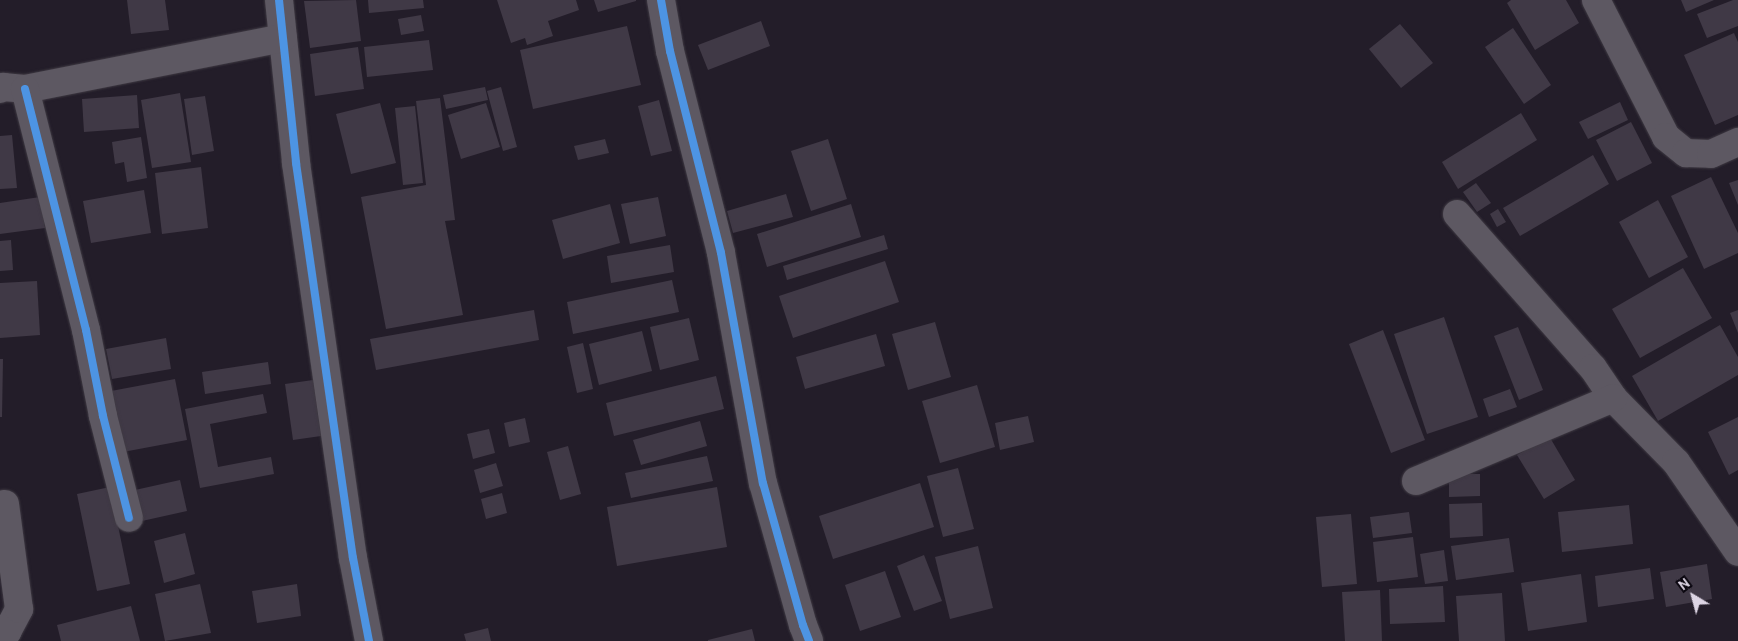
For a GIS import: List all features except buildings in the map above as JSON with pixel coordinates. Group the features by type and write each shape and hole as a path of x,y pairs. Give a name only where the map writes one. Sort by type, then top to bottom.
{"street":[{"path":"279,0 296,163 353,558 369,641"},
{"path":"661,0 670,51 721,253 763,483 802,626 809,641"},
{"path":"1596,0 1666,137 1686,153 1711,154 1738,142"},
{"path":"129,518 103,416 86,330 12,89 283,38"},
{"path":"1457,214 1593,368 1613,398 1676,462 1738,552"},
{"path":"1416,481 1613,398"},
{"path":"0,635 7,632 19,609 5,504"}],"cycle path":[{"path":"279,0 296,163 353,558 369,641"},
{"path":"661,0 670,51 721,253 763,483 809,641"},
{"path":"25,89 86,330 103,416 129,518"}]}
